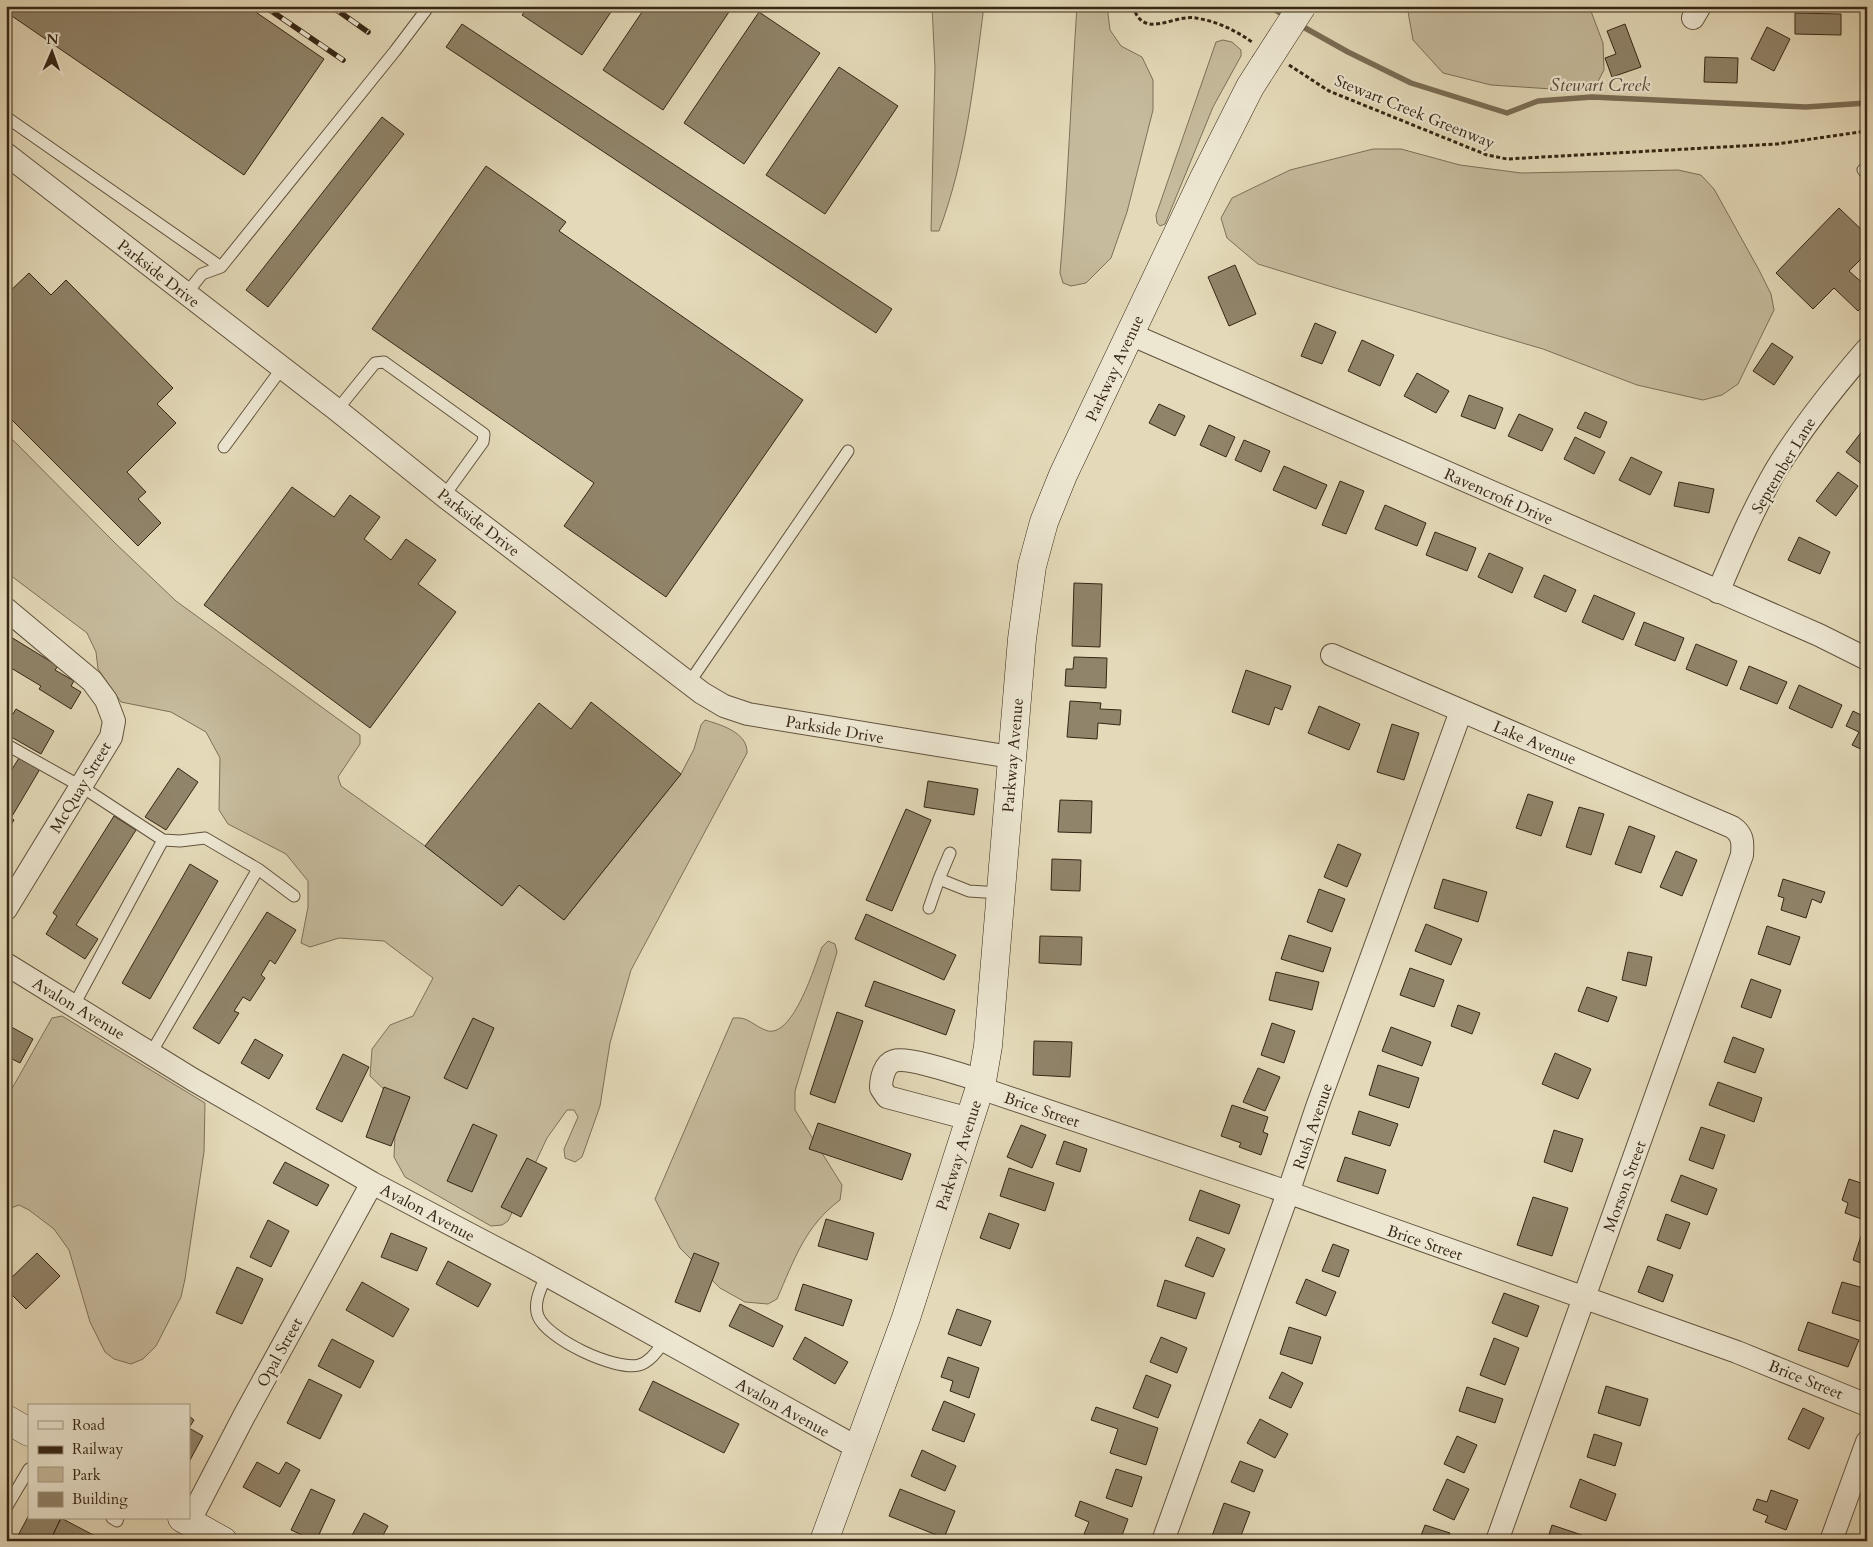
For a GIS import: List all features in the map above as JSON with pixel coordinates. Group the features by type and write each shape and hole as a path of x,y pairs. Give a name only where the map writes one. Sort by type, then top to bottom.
{"street":[{"name":"Parkway Avenue","path":"824,1541 906,1318 981,1084 988,1046 1022,638 1032,566 1044,522 1063,475 1250,87 1267,57 1302,6"},
{"name":"Parkside Drive","path":"6,154 338,410 444,496 689,683 724,706 748,714 1011,758"},
{"name":"Ravencroft Drive","path":"1130,334 1820,636 1867,659"},
{"name":"September Lane","path":"1718,592 1748,524 1776,470 1800,433 1841,379 1867,349"},
{"name":"McQuay Street","path":"6,609 92,681 106,700 114,721 111,738 6,909"},
{"name":"Lake Avenue","path":"1332,655 1737,830"},
{"name":"Rush Avenue","path":"1163,1541 1461,711"},
{"name":"Morson Street","path":"1497,1541 1742,855 1743,843 1737,830"},
{"name":"Avalon Avenue","path":"6,964 192,1079 372,1183 546,1276 858,1448"},
{"name":"Brice Street","path":"970,1119 887,1097 881,1088 883,1074 888,1065 893,1061 900,1060 914,1062 981,1084 1737,1352 1867,1405"},
{"name":"Opal Street","path":"190,1511 372,1183"},
{"path":"6,1419 28,1431"},
{"path":"1831,1541 1867,1442"},
{"path":"185,1520 223,1541"}],"lane":[{"path":"186,294 202,274 220,266 395,51 429,6"},
{"path":"6,117 220,266"},
{"path":"338,410 375,363 384,362 484,434 483,442 444,496"},
{"path":"224,447 282,368"},
{"path":"689,683 848,451"},
{"path":"6,747 7,745 82,787 163,840 180,841 204,838 258,869 294,896"},
{"path":"74,1005 163,840"},
{"path":"929,908 950,853"},
{"path":"151,1053 258,869"},
{"path":"939,879 969,891 1000,893"},
{"path":"546,1276 536,1304 537,1315 543,1325 569,1344 595,1356 628,1366 640,1365 650,1359 664,1342"},
{"path":"6,1508 28,1472"}],"path":[{"name":"Stewart Creek Greenway","path":"1133,6 1135,14 1143,22 1153,25 1163,24 1186,16 1214,22 1240,34 1267,57 1329,91 1488,155 1507,159 1777,144 1867,132"}],"green space":[{"path":"932,6 984,6 968,120 956,176 939,231 931,231 935,68"},
{"path":"1077,6 1107,6 1110,30 1121,46 1142,57 1153,80 1153,110 1127,212 1111,258 1086,283 1071,286 1063,283 1060,273"},
{"path":"1407,6 1589,6 1603,43 1604,70 1596,85 1567,90 1491,85 1443,73 1413,40"},
{"path":"1223,40 1232,42 1241,50 1241,56 1213,107 1165,224 1160,226 1157,223 1156,215 1216,42"},
{"path":"1373,149 1401,149 1460,165 1521,173 1678,170 1701,175 1714,189 1759,270 1771,294 1774,310 1738,384 1722,395 1703,400 1637,385 1543,349 1258,264 1227,238 1221,218 1232,198 1290,170"},
{"path":"6,433 115,543 176,601 360,735 360,744 338,777 341,786 425,846 502,906 519,885 564,920 681,774 694,749 701,725 705,720 733,731 743,740 747,753 631,970 610,1043 600,1106 582,1157 575,1162 565,1158 564,1149 578,1117 574,1110 567,1110 547,1138 508,1221 502,1225 491,1226 405,1177 394,1157 396,1111 394,1099 370,1076 372,1049 390,1025 413,1016 433,978 384,941 339,938 310,947 301,943 308,907 308,881 286,854 228,824 219,810 220,758 206,732 171,712 121,702 98,669 96,652 87,633 6,572"},
{"path":"828,941 835,944 837,952 795,1091 795,1110 842,1185 840,1200 828,1210 809,1232 795,1257 777,1299 768,1304 745,1302 720,1288 680,1248 655,1199 733,1018 747,1020 768,1031 777,1030 786,1023 802,998 822,947"},
{"path":"62,1016 205,1103 204,1152 181,1297 156,1346 143,1359 131,1364 114,1359 105,1352 90,1322 69,1250 54,1229 29,1210 19,1205 11,1208 6,1216 6,1099 52,1018"}],"building":[{"path":"6,6 247,6 324,59 244,175 6,12"},
{"path":"529,6 615,6 582,55 522,15"},
{"path":"646,6 733,6 663,110 603,70"},
{"path":"759,12 820,53 744,164 684,123"},
{"path":"1795,13 1841,14 1841,35 1795,34"},
{"path":"462,24 892,309 876,333 446,47"},
{"path":"1625,24 1641,67 1612,77 1605,58 1616,54 1607,31"},
{"path":"1767,27 1790,39 1774,71 1751,59"},
{"path":"1705,57 1738,58 1737,83 1704,82"},
{"path":"839,67 898,106 825,214 766,175"},
{"path":"382,117 404,134 268,307 246,290"},
{"path":"486,166 566,222 559,231 803,400 666,597 564,526 594,483 372,329"},
{"path":"1839,208 1867,235 1867,253 1849,271 1867,287 1867,302 1858,311 1834,288 1813,309 1776,273"},
{"path":"1235,265 1256,314 1229,326 1208,277"},
{"path":"29,273 51,295 66,280 173,388 157,404 176,423 127,472 146,492 138,499 161,523 138,546 6,414 6,295"},
{"path":"1315,323 1336,332 1322,364 1301,356"},
{"path":"1362,340 1394,355 1380,386 1348,371"},
{"path":"1772,343 1793,357 1774,385 1753,371"},
{"path":"1417,373 1449,391 1436,413 1404,396"},
{"path":"1469,395 1503,408 1495,429 1461,416"},
{"path":"1159,404 1185,416 1175,436 1149,423"},
{"path":"1585,412 1607,422 1600,438 1577,428"},
{"path":"1519,414 1553,429 1542,451 1508,436"},
{"path":"1209,425 1235,437 1226,457 1200,445"},
{"path":"1867,427 1867,468 1846,452"},
{"path":"1575,437 1605,452 1594,474 1564,459"},
{"path":"1244,440 1270,451 1261,472 1235,460"},
{"path":"1631,457 1662,472 1650,495 1619,480"},
{"path":"1284,466 1327,485 1316,509 1273,490"},
{"path":"1838,472 1858,486 1836,516 1816,501"},
{"path":"1340,481 1364,491 1346,534 1322,525"},
{"path":"1679,482 1714,489 1709,513 1674,506"},
{"path":"292,487 334,517 350,495 380,517 364,539 391,560 406,539 436,560 418,584 456,612 370,728 204,605"},
{"path":"1385,505 1426,523 1417,546 1375,529"},
{"path":"1435,532 1476,548 1467,571 1426,555"},
{"path":"1799,537 1830,552 1820,574 1788,560"},
{"path":"1489,553 1523,568 1512,593 1478,577"},
{"path":"1544,575 1576,590 1566,612 1534,597"},
{"path":"1074,583 1102,584 1100,647 1072,646"},
{"path":"1594,595 1635,613 1623,640 1582,622"},
{"path":"1644,622 1684,638 1675,661 1635,645"},
{"path":"6,634 58,666 55,670 74,681 71,686 81,692 71,709 39,689 41,686 6,665"},
{"path":"1696,644 1737,661 1727,686 1686,669"},
{"path":"1074,657 1107,658 1106,688 1065,686 1066,669 1073,669"},
{"path":"1749,666 1787,682 1777,704 1740,689"},
{"path":"1246,670 1291,686 1282,710 1275,707 1269,725 1232,712"},
{"path":"1799,685 1842,705 1832,728 1789,708"},
{"path":"1070,701 1101,703 1100,709 1121,710 1120,725 1098,723 1097,739 1067,737"},
{"path":"591,702 681,774 564,920 519,885 502,906 425,846 539,703 571,729"},
{"path":"1319,706 1360,724 1349,750 1308,733"},
{"path":"16,709 54,731 41,754 6,734 6,710 13,714"},
{"path":"1853,711 1867,718 1867,752 1852,745 1859,732 1846,726"},
{"path":"1392,724 1419,733 1404,780 1377,772"},
{"path":"19,758 40,769 11,818 14,820 6,833 6,779"},
{"path":"178,768 198,782 166,830 145,817"},
{"path":"928,781 978,789 974,815 924,807"},
{"path":"1528,794 1553,802 1541,836 1516,828"},
{"path":"1060,800 1092,801 1091,833 1058,832"},
{"path":"1579,807 1604,814 1591,855 1566,847"},
{"path":"906,809 931,820 892,911 866,900"},
{"path":"114,816 136,830 76,925 98,939 85,959 46,934 57,916 53,913"},
{"path":"1629,826 1655,836 1641,873 1615,864"},
{"path":"1338,844 1361,854 1347,887 1324,877"},
{"path":"1676,851 1697,860 1682,896 1660,887"},
{"path":"1052,859 1081,860 1080,891 1051,890"},
{"path":"190,864 218,881 150,999 122,983"},
{"path":"1443,879 1487,892 1478,922 1434,908"},
{"path":"1783,879 1825,892 1821,903 1812,899 1806,918 1781,910 1784,898 1778,896"},
{"path":"1319,889 1345,899 1332,932 1307,922"},
{"path":"267,912 296,930 275,964 270,960 261,975 265,978 250,1001 243,997 234,1011 239,1013 219,1044 193,1028"},
{"path":"866,914 956,955 944,980 855,939"},
{"path":"1426,924 1462,939 1451,965 1415,951"},
{"path":"1767,926 1800,937 1790,965 1758,954"},
{"path":"1289,935 1331,948 1323,972 1281,959"},
{"path":"1040,936 1082,937 1081,965 1039,963"},
{"path":"1628,952 1652,957 1646,986 1622,980"},
{"path":"1410,968 1444,980 1434,1007 1400,995"},
{"path":"1276,972 1319,982 1312,1010 1269,1000"},
{"path":"1751,979 1781,990 1771,1018 1741,1007"},
{"path":"874,981 955,1010 946,1035 865,1006"},
{"path":"1587,987 1617,997 1608,1022 1578,1011"},
{"path":"1458,1005 1480,1013 1472,1034 1451,1026"},
{"path":"837,1012 863,1021 835,1103 810,1094"},
{"path":"473,1018 494,1028 467,1089 444,1078"},
{"path":"1272,1023 1295,1031 1284,1063 1261,1055"},
{"path":"6,1024 33,1039 20,1063 6,1056"},
{"path":"1391,1027 1431,1042 1422,1066 1382,1051"},
{"path":"1733,1037 1764,1049 1755,1073 1724,1062"},
{"path":"255,1039 283,1055 269,1079 241,1063"},
{"path":"1034,1041 1072,1042 1070,1077 1033,1075"},
{"path":"1555,1053 1591,1069 1578,1099 1542,1084"},
{"path":"343,1054 369,1067 342,1122 316,1109"},
{"path":"1378,1065 1419,1078 1409,1108 1369,1095"},
{"path":"1258,1068 1280,1077 1265,1111 1243,1102"},
{"path":"1718,1082 1762,1098 1754,1122 1709,1105"},
{"path":"384,1087 410,1097 391,1146 366,1137"},
{"path":"1232,1105 1268,1117 1263,1132 1268,1134 1261,1155 1239,1147 1241,1143 1221,1136"},
{"path":"1359,1111 1398,1124 1390,1146 1352,1134"},
{"path":"818,1123 911,1154 902,1180 809,1149"},
{"path":"473,1124 497,1135 472,1192 447,1181"},
{"path":"1021,1125 1046,1135 1032,1168 1007,1157"},
{"path":"1701,1127 1725,1135 1713,1169 1689,1160"},
{"path":"1554,1130 1583,1139 1572,1172 1544,1162"},
{"path":"1064,1141 1087,1149 1080,1172 1056,1164"},
{"path":"1345,1157 1386,1170 1378,1194 1337,1181"},
{"path":"527,1158 547,1168 521,1217 501,1207"},
{"path":"285,1162 329,1185 317,1206 273,1183"},
{"path":"1009,1168 1054,1183 1045,1211 1000,1196"},
{"path":"1681,1175 1717,1189 1707,1215 1671,1201"},
{"path":"1849,1179 1867,1185 1867,1221 1845,1213 1848,1203 1842,1200"},
{"path":"1200,1190 1240,1205 1229,1234 1189,1220"},
{"path":"1533,1197 1568,1208 1552,1256 1517,1245"},
{"path":"989,1213 1019,1224 1010,1249 980,1238"},
{"path":"1666,1214 1690,1223 1680,1249 1657,1240"},
{"path":"826,1219 874,1233 867,1260 818,1246"},
{"path":"268,1220 289,1231 271,1267 250,1257"},
{"path":"391,1233 427,1248 417,1271 381,1257"},
{"path":"1861,1236 1867,1237 1867,1273 1864,1272 1866,1265 1853,1260"},
{"path":"1197,1237 1225,1249 1213,1277 1185,1266"},
{"path":"1333,1244 1349,1250 1339,1277 1322,1271"},
{"path":"37,1253 60,1276 26,1309 6,1289 6,1283"},
{"path":"694,1253 719,1263 700,1312 675,1302"},
{"path":"448,1261 491,1284 478,1307 436,1284"},
{"path":"1648,1266 1673,1275 1663,1302 1638,1292"},
{"path":"237,1267 263,1279 242,1324 216,1313"},
{"path":"1306,1279 1336,1292 1326,1316 1296,1303"},
{"path":"1165,1280 1205,1293 1196,1319 1157,1306"},
{"path":"362,1282 409,1309 393,1337 346,1310"},
{"path":"1842,1282 1867,1289 1867,1307 1862,1322 1832,1313"},
{"path":"803,1284 852,1300 843,1326 795,1310"},
{"path":"1504,1293 1539,1306 1527,1337 1492,1323"},
{"path":"740,1304 783,1326 773,1347 729,1326"},
{"path":"957,1309 991,1321 981,1346 948,1334"},
{"path":"1808,1322 1859,1340 1848,1367 1798,1350"},
{"path":"1289,1327 1321,1337 1312,1364 1280,1354"},
{"path":"805,1337 848,1362 835,1384 793,1359"},
{"path":"1161,1337 1187,1348 1177,1373 1150,1362"},
{"path":"1494,1338 1519,1348 1505,1385 1480,1375"},
{"path":"332,1339 374,1361 360,1388 318,1366"},
{"path":"948,1357 979,1368 969,1398 950,1391 953,1381 941,1377"},
{"path":"1282,1372 1303,1383 1291,1408 1269,1398"},
{"path":"1146,1375 1171,1385 1158,1418 1133,1408"},
{"path":"309,1379 342,1395 320,1439 287,1423"},
{"path":"653,1381 739,1424 724,1453 639,1410"},
{"path":"1606,1386 1648,1399 1640,1426 1598,1413"},
{"path":"1467,1387 1503,1399 1495,1423 1459,1411"},
{"path":"944,1401 975,1414 964,1442 932,1430"},
{"path":"1096,1407 1158,1428 1146,1465 1110,1453 1118,1429 1091,1420"},
{"path":"1803,1408 1824,1418 1809,1449 1788,1439"},
{"path":"190,1417 194,1420 190,1426"},
{"path":"1260,1419 1288,1434 1275,1458 1247,1443"},
{"path":"190,1429 203,1436 190,1460"},
{"path":"1594,1434 1622,1443 1615,1466 1587,1457"},
{"path":"1457,1436 1477,1445 1464,1473 1444,1464"},
{"path":"922,1450 956,1466 945,1491 911,1476"},
{"path":"1240,1461 1263,1470 1254,1492 1231,1482"},
{"path":"257,1462 279,1474 286,1462 300,1470 280,1507 243,1487"},
{"path":"1116,1469 1142,1477 1132,1507 1106,1498"},
{"path":"1447,1479 1469,1489 1454,1520 1433,1510"},
{"path":"1580,1479 1616,1494 1606,1521 1570,1507"},
{"path":"311,1489 335,1500 316,1541 291,1530"},
{"path":"900,1489 955,1511 944,1538 889,1516"},
{"path":"1771,1490 1798,1500 1786,1530 1765,1522 1768,1516 1753,1510 1757,1499 1767,1502"},
{"path":"1080,1501 1128,1519 1120,1541 1103,1541 1084,1534 1089,1522 1075,1516"},
{"path":"1224,1503 1250,1512 1239,1541 1225,1541 1212,1536"},
{"path":"364,1513 388,1526 380,1541 349,1541"},
{"path":"28,1517 28,1520 60,1520 50,1541 15,1541"},
{"path":"60,1520 65,1520 99,1538 97,1541 50,1541"},
{"path":"1425,1525 1450,1533 1447,1541 1419,1541"},
{"path":"1552,1525 1582,1535 1580,1541 1547,1541"}],"waterway":[{"name":"Stewart Creek","path":"1268,6 1286,16"},
{"name":"Stewart Creek","path":"1298,24 1348,52 1411,83 1507,113 1538,101 1592,97 1806,107 1867,103"}],"railway":[{"path":"264,6 343,60"},
{"path":"331,6 368,32"}]}
